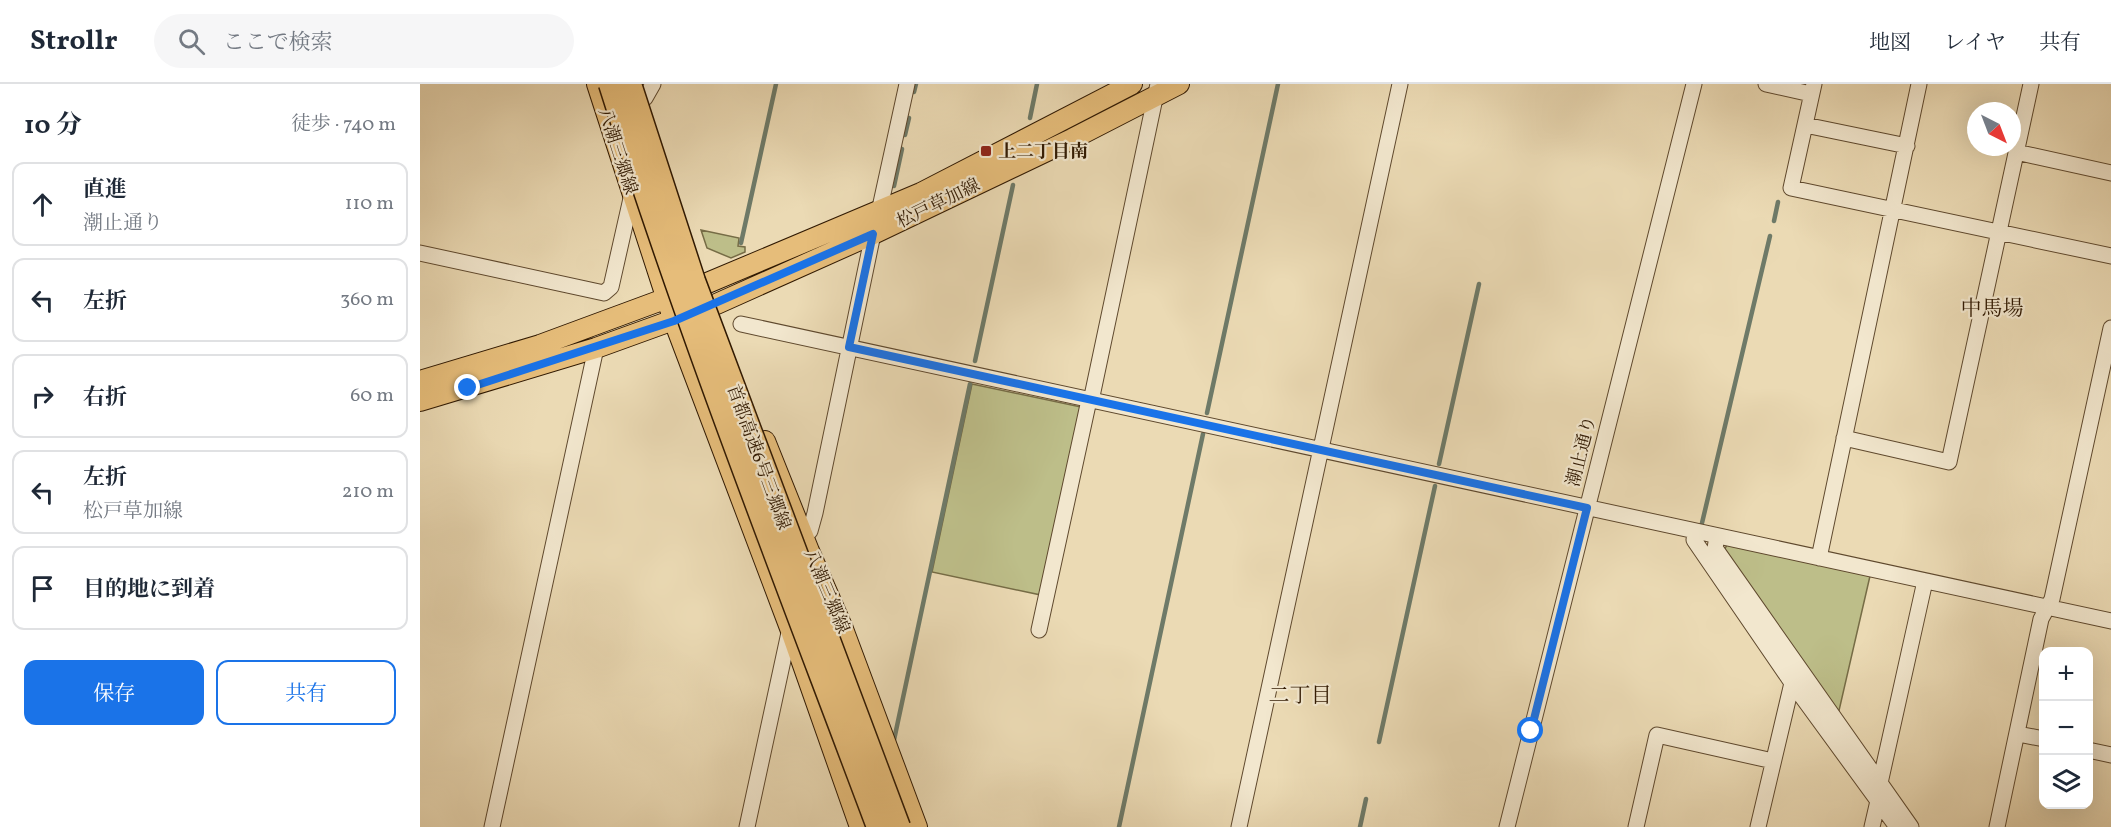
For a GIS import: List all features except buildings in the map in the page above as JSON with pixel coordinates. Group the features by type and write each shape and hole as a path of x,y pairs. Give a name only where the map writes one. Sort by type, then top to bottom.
{"highway":[{"name":"首都高速6号三郷線","path":"610,84 677,286 743,470 878,827"},
{"name":"首都高速6号三郷線","path":"643,87 694,281 899,827"}],"main road":[{"name":"八潮三郷線","path":"597,84 674,321 790,628 860,827"},
{"name":"松戸草加線","path":"420,381 540,345 667,299 879,212 971,169 1132,84"},
{"name":"松戸草加線","path":"420,401 596,348 706,309 873,234 1156,90 1179,84"},
{"name":"八潮三郷線","path":"643,87 650,171 686,273 706,309 843,629 917,827"},
{"path":"674,321 696,288"},
{"path":"706,309 703,333 748,453 752,477 742,502"}],"street":[{"path":"879,212 907,84"},
{"path":"1239,827 1400,84"},
{"name":"潮止通り","path":"1507,827 1694,84"},
{"path":"1766,84 1812,89 1791,188 2111,256"},
{"path":"1819,558 1919,84"},
{"path":"2021,129 2031,84"},
{"path":"607,117 643,87"},
{"path":"1039,630 1156,90"},
{"path":"1805,124 1907,146"},
{"path":"2021,153 2111,173"},
{"path":"1844,438 1948,462 2015,156"},
{"path":"420,253 604,293 611,287 632,194"},
{"path":"766,566 806,543 816,513 873,234"},
{"path":"741,324 2111,621"},
{"path":"1997,827 2041,619 2052,599 2111,328"},
{"path":"492,827 596,348"},
{"path":"1695,532 1694,540 1792,683 1879,793 1911,827"},
{"path":"1718,537 1715,548 1879,793 1897,827"},
{"path":"1872,827 1925,581"},
{"path":"747,827 790,628"},
{"path":"1758,827 1792,683"},
{"path":"2018,734 2039,739"},
{"path":"1636,827 1657,735 1773,761"},
{"path":"2093,751 2111,755"}],"green space":[{"path":"701,230 739,238 738,246 745,247 745,252 731,258 707,248"},
{"path":"972,384 1081,407 1041,595 932,572"},
{"path":"1727,545 1870,576 1838,715 1724,550"}],"waterway":[{"path":"741,243 776,84"},
{"path":"914,92 916,84"},
{"path":"1030,118 1037,84"},
{"path":"1207,413 1278,84"},
{"path":"905,135 909,118"},
{"path":"894,186 902,149"},
{"path":"975,361 1013,185"},
{"path":"1774,221 1778,202"},
{"path":"1702,523 1770,236"},
{"path":"1439,464 1479,284"},
{"path":"894,740 970,384"},
{"path":"1119,827 1203,434"},
{"path":"1379,742 1435,486"},
{"path":"1360,827 1366,799"}],"place":[{"name":"上二丁目南","path":"986,151"}],"district":[{"name":"中馬場","path":"1992,308"},
{"name":"二丁目","path":"1300,695"}],"route":[{"path":"468,388 674,321 873,234 849,347 1587,508 1531,731"}]}
